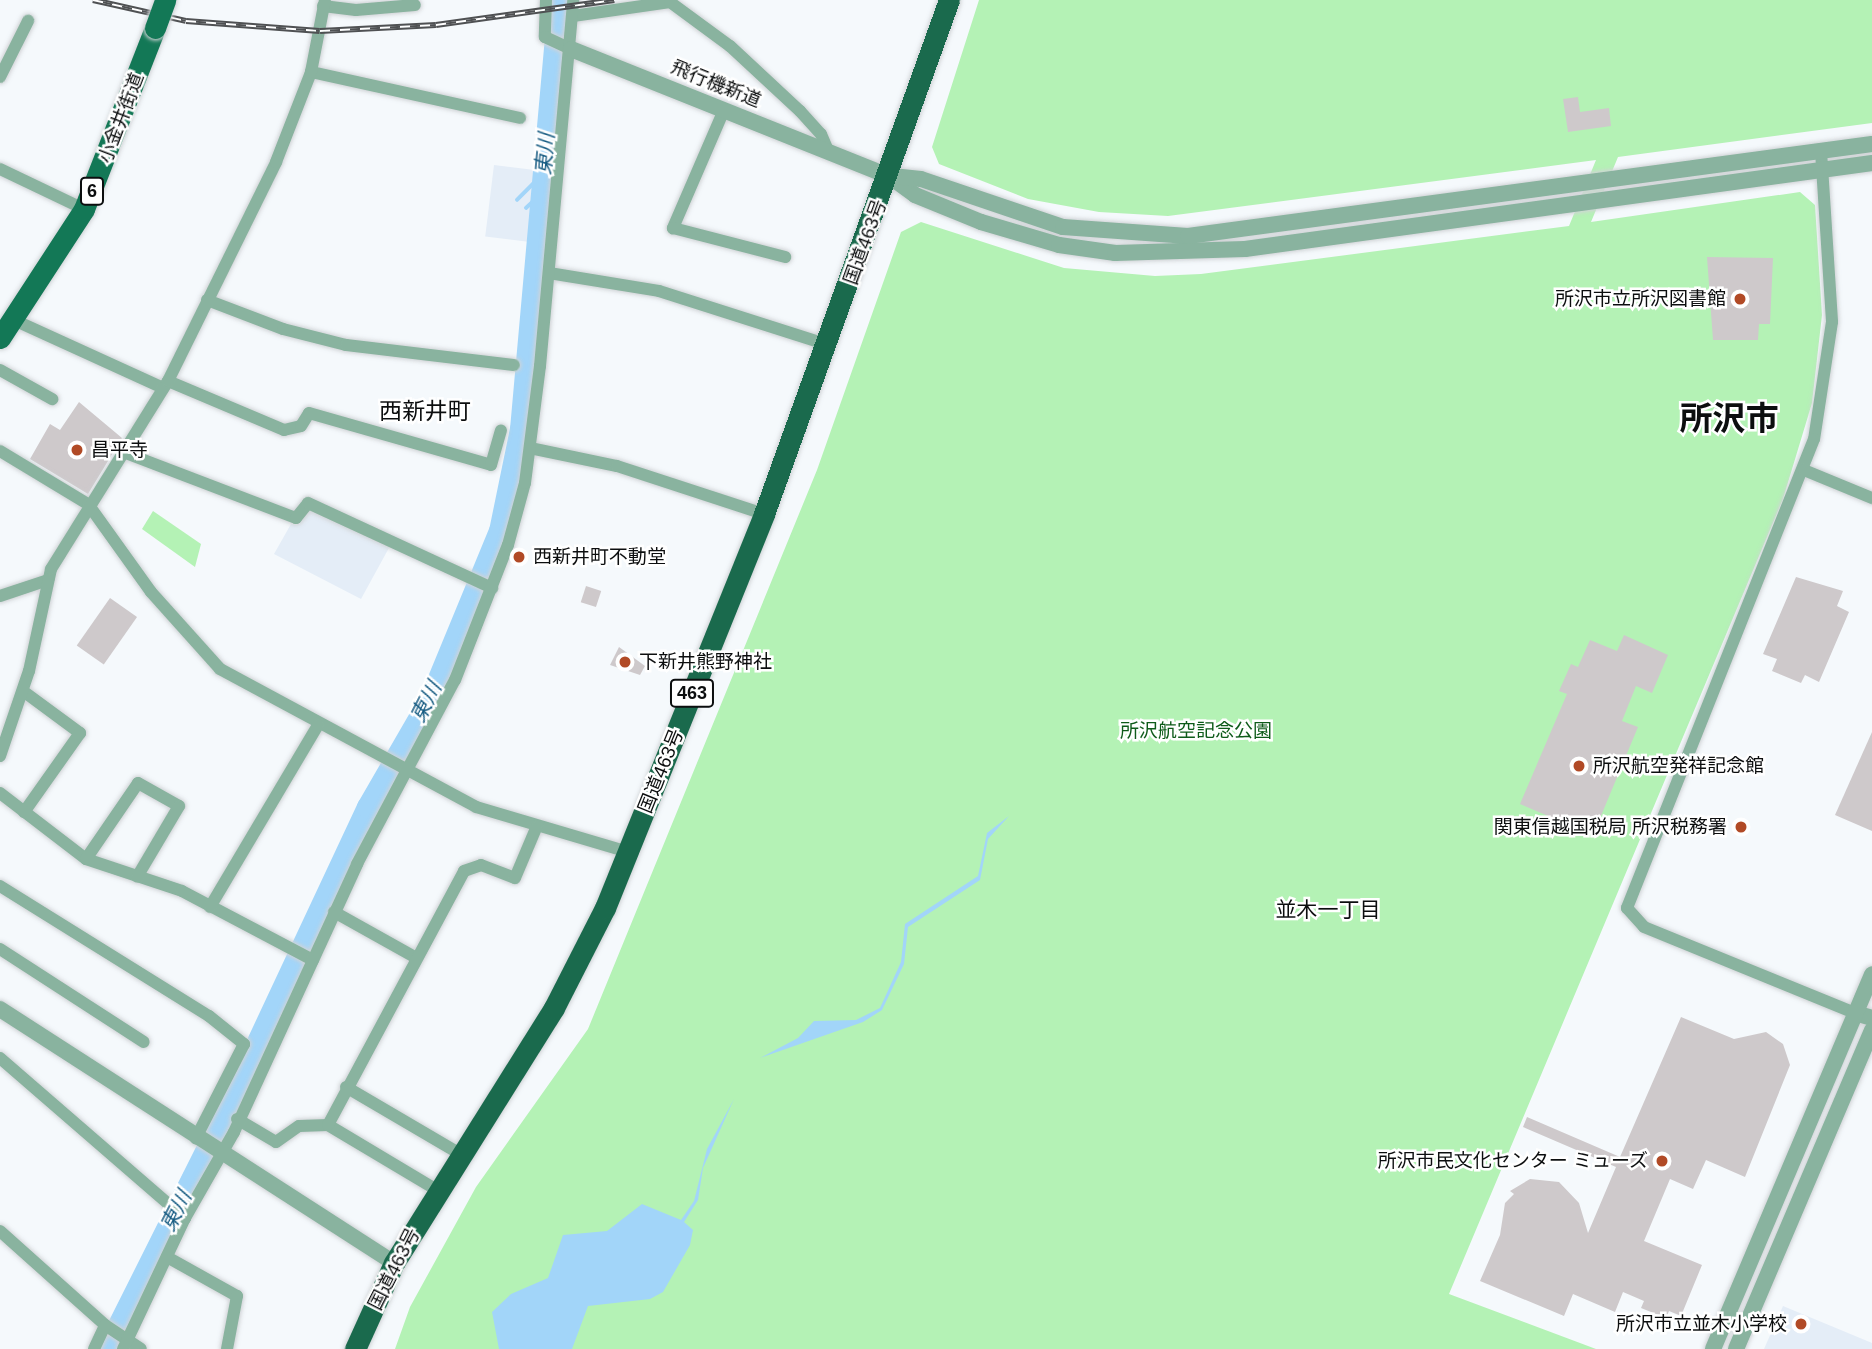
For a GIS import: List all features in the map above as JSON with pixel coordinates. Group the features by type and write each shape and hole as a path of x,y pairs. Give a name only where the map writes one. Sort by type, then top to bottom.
{"highway":[{"name":"国道463号","path":"355,1349 394,1263 579,964 628,852 764,514 889,176 949,0"}],"main road":[{"name":"小金井街道","path":"0,338 84,209 165,0"}],"street":[{"path":"546,0 543,32 549,40 569,48"},
{"path":"209,1146 237,1119 402,769 455,680 516,519 530,448 549,273 573,0"},
{"path":"573,16 670,2 730,46 800,111 821,134 829,153"},
{"path":"0,756 23,691 48,580 88,504 166,384 276,162 311,72 324,3 356,10 415,5"},
{"path":"0,77 28,21"},
{"name":"飛行機新道","path":"569,48 889,176"},
{"path":"311,72 520,118"},
{"path":"724,110 673,228 785,257"},
{"path":"889,176 921,179 1063,227 1173,236 1872,144"},
{"path":"1821,151 1832,323 1818,424 1804,470 1627,908 1644,927 1872,1018"},
{"path":"889,176 915,195 1023,237 1096,251 1180,255 1872,163"},
{"path":"0,169 84,209"},
{"path":"549,273 659,291 828,345"},
{"path":"207,300 346,345 514,365"},
{"path":"14,320 284,430 301,426 309,413 491,466 501,430"},
{"path":"0,370 52,399"},
{"path":"530,448 617,466 764,514"},
{"path":"0,451 88,504 139,578 214,663 318,725 476,807 628,852"},
{"path":"123,452 296,518 308,503 489,587"},
{"path":"1804,470 1872,498"},
{"path":"0,596 48,580"},
{"path":"23,691 80,733 24,812"},
{"path":"210,907 318,725"},
{"path":"86,859 138,783 179,806 137,877"},
{"path":"0,793 86,859 210,907 311,959"},
{"path":"328,1125 415,957 467,866 481,865 515,878 537,826"},
{"path":"0,886 190,1003 244,1044 167,1257 124,1342"},
{"path":"334,912 415,957"},
{"path":"0,948 144,1042"},
{"path":"1713,1349 1872,974"},
{"path":"0,1009 394,1263"},
{"path":"1736,1349 1872,1030"},
{"path":"0,1058 167,1207 183,1217"},
{"path":"346,1087 460,1154"},
{"path":"237,1119 276,1142 299,1126 328,1125 437,1190"},
{"path":"0,1231 124,1342 141,1349"},
{"path":"167,1257 237,1296 227,1349"},
{"path":"94,1349 108,1327"}],"shaded area":[{"path":"494,165 537,170 528,242 485,236"},
{"path":"311,509 390,546 361,599 274,554 291,524 297,525"},
{"name":"所沢市立並木小学校","path":"1783,1306 1872,1343 1872,1349 1764,1349"}],"green space":[{"name":"所沢航空記念公園","path":"979,0 1872,0 1872,123 1618,157 1591,222 1800,192 1815,205 1822,315 1812,403 1783,499 1449,1294 1596,1349 395,1349 410,1307 476,1187 588,1029 817,470 901,232 921,222 1064,268 1155,276 1201,274 1569,226 1596,160 1168,216 1099,212 1028,199 939,164 932,147"},
{"path":"153,511 201,544 195,567 142,529"}],"water":[{"path":"1009,816 988,839 980,880 908,927 904,964 882,1010 863,1022 760,1058 798,1038 814,1021 856,1020 880,1008 901,962 905,924 978,876 987,833"},
{"path":"734,1099 703,1168 698,1200 684,1222 693,1230 690,1245 663,1292 650,1299 588,1306 572,1349 499,1349 492,1312 511,1294 548,1278 563,1235 607,1231 642,1204 681,1220 694,1201 707,1149"}],"building":[{"path":"1578,97 1580,112 1609,108 1611,126 1568,132 1563,99"},
{"name":"所沢市立所沢図書館","path":"1707,257 1773,258 1770,324 1759,324 1758,340 1713,340"},
{"name":"昌平寺","path":"79,402 122,438 88,494 30,459 50,424 60,430"},
{"path":"1796,577 1843,591 1837,606 1849,612 1819,682 1805,675 1801,683 1772,671 1777,659 1763,654"},
{"path":"586,586 601,591 596,607 581,602"},
{"path":"110,598 137,617 104,664 77,646"},
{"name":"所沢航空発祥記念館","path":"1624,635 1668,655 1652,693 1636,686 1622,721 1638,727 1593,835 1520,804 1567,694 1559,691 1571,664 1578,667 1590,640 1617,651"},
{"name":"下新井熊野神社","path":"619,647 645,666 640,675 610,665"},
{"path":"1872,732 1872,831 1835,815"},
{"name":"所沢市民文化センター ミューズ","path":"1681,1017 1734,1039 1766,1032 1783,1044 1790,1065 1745,1177 1706,1160 1693,1189 1670,1179 1644,1241 1702,1265 1681,1316 1669,1311 1666,1318 1641,1308 1644,1301 1623,1292 1615,1312 1573,1294 1564,1316 1480,1281 1500,1235 1505,1203 1514,1194 1510,1191 1530,1179 1559,1182 1579,1203 1588,1233 1616,1167 1523,1127 1527,1117 1620,1157"}],"waterway":[{"name":"東川","path":"107,1349 219,1125 368,807 431,698 500,531 521,429 559,0"},
{"path":"517,200 545,172"},
{"path":"526,208 543,192"}],"railway":[{"path":"93,0 186,21 320,31 436,25 614,0"}],"place":[{"name":"所沢市立所沢図書館","path":"1740,299"},
{"name":"昌平寺","path":"77,450"},
{"name":"西新井町不動堂","path":"519,557"},
{"name":"下新井熊野神社","path":"625,662"},
{"name":"所沢航空発祥記念館","path":"1579,766"},
{"name":"関東信越国税局 所沢税務署","path":"1741,827"},
{"name":"所沢市民文化センター ミューズ","path":"1662,1161"},
{"name":"所沢市立並木小学校","path":"1801,1324"}],"district":[{"name":"西新井町","path":"425,411"},
{"name":"所沢市","path":"1729,419"},
{"name":"並木一丁目","path":"1328,910"}]}
